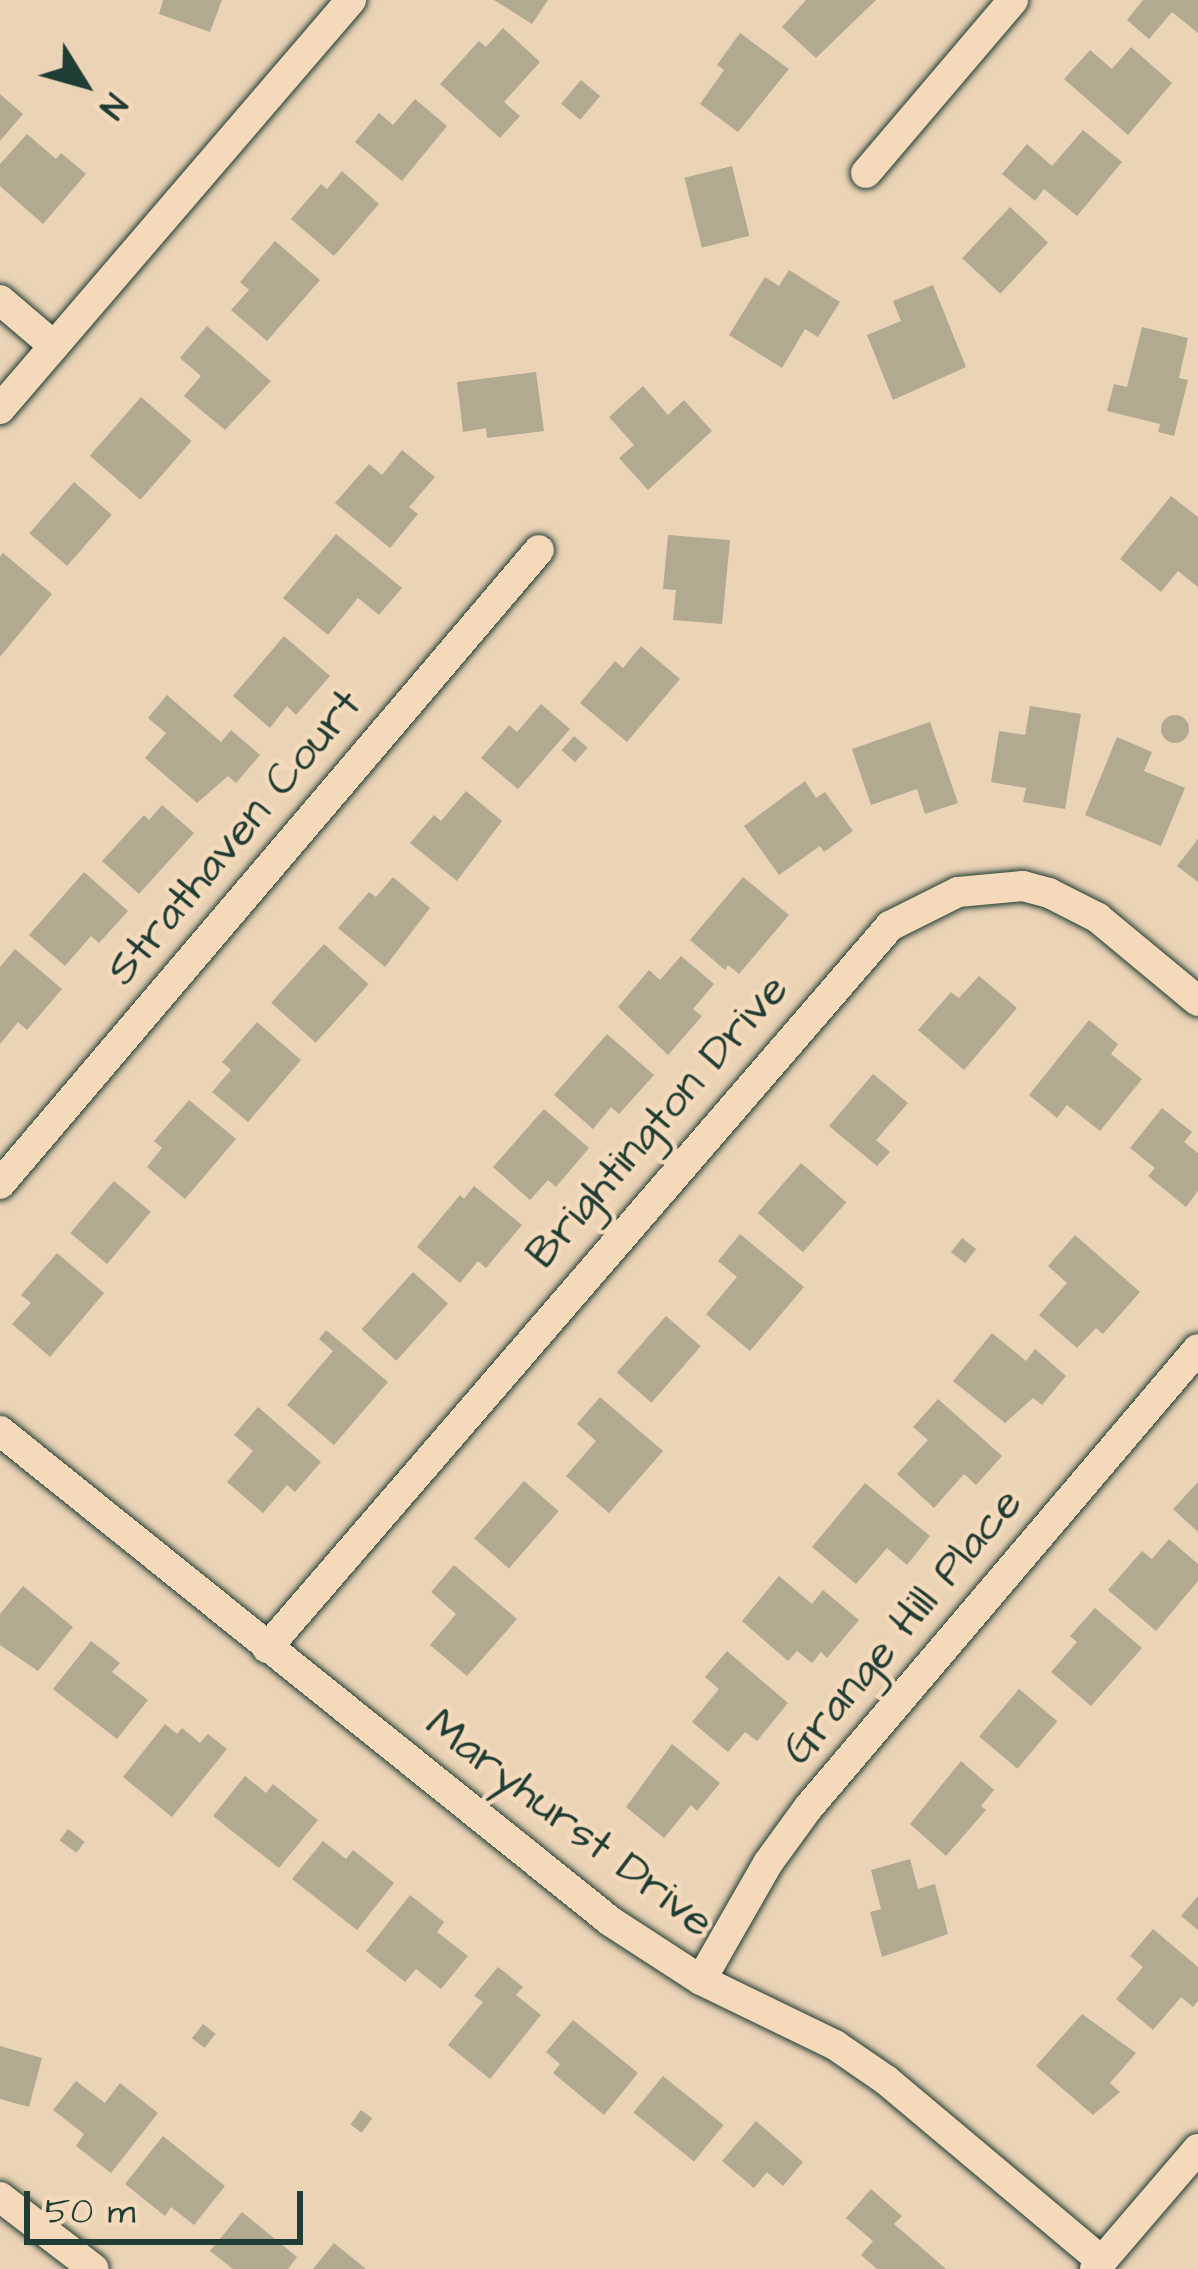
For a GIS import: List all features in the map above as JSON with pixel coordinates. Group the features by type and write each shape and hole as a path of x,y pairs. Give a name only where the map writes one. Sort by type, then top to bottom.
{"street":[{"path":"0,409 351,0"},
{"path":"866,172 1013,0"},
{"path":"0,300 54,346"},
{"name":"Strathaven Court","path":"0,1184 539,550"},
{"name":"Brightington Drive","path":"267,1648 890,926 958,892 1023,886 1076,903 1198,1001"},
{"name":"Grange Hill Place","path":"701,1980 768,1863 808,1808 1198,1349"},
{"name":"Maryhurst Drive","path":"0,1430 610,1921 701,1980 835,2045 886,2080 1098,2265"},
{"path":"1098,2265 1198,2150"},
{"path":"0,2197 94,2269"}],"building":[{"path":"163,0 222,0 210,32 159,14"},
{"path":"494,0 548,0 532,24"},
{"path":"806,0 876,0 816,58 782,27"},
{"path":"1143,0 1198,0 1198,33 1172,12 1149,39 1127,20"},
{"path":"503,28 540,62 504,102 520,116 500,138 440,84 479,41 486,47"},
{"path":"740,33 789,69 738,132 700,104 724,70 717,65"},
{"path":"1131,47 1172,83 1128,135 1064,79 1090,50 1112,69"},
{"path":"581,80 600,96 580,120 561,104"},
{"path":"0,94 23,114 0,141"},
{"path":"415,99 447,126 402,181 355,142 379,113 393,125"},
{"path":"1083,130 1122,162 1077,216 1044,189 1035,201 1002,174 1027,144 1052,166"},
{"path":"27,134 56,159 61,153 86,174 43,224 0,186 0,164"},
{"path":"732,166 749,236 702,248 684,178"},
{"path":"342,171 379,204 334,256 291,219 321,184 327,189"},
{"path":"1010,207 1048,242 1000,294 962,258"},
{"path":"275,241 320,280 267,341 231,310 249,290 240,282"},
{"path":"789,270 840,302 818,337 805,329 782,368 729,335 765,277 779,286"},
{"path":"933,285 966,367 893,400 867,335 901,321 893,301"},
{"path":"207,326 271,381 225,430 184,396 201,376 180,358"},
{"path":"1142,327 1188,338 1179,378 1188,380 1174,436 1158,432 1160,424 1107,411 1114,384 1127,387"},
{"path":"536,372 544,431 487,438 486,428 463,432 457,382"},
{"path":"643,386 668,415 684,400 712,431 648,490 619,458 634,445 609,417"},
{"path":"141,397 192,441 140,500 90,456"},
{"path":"402,450 435,477 409,507 418,514 390,548 335,503 369,464 382,475"},
{"path":"74,482 112,515 67,566 29,533"},
{"path":"1171,496 1198,517 1198,587 1178,571 1161,592 1120,559"},
{"path":"336,534 402,588 379,615 358,598 328,635 283,598"},
{"path":"668,535 730,540 722,624 673,620 676,590 663,589"},
{"path":"3,553 52,594 0,657 0,557"},
{"path":"284,636 330,676 296,715 287,706 270,728 233,696"},
{"path":"641,646 680,679 627,742 580,703 615,661 623,668"},
{"path":"167,695 221,742 231,730 260,755 236,783 228,776 197,803 145,758 166,733 148,718"},
{"path":"541,704 570,729 518,789 481,758 509,725 517,732"},
{"path":"1030,706 1081,714 1065,809 1023,802 1026,788 991,782 999,731 1025,735"},
{"path":"1175,715 1185,719 1189,729 1185,739 1175,743 1165,739 1161,729 1165,719"},
{"path":"930,722 958,803 925,814 917,789 871,805 852,749"},
{"path":"574,736 588,748 575,762 562,750"},
{"path":"1117,737 1152,752 1144,771 1185,788 1161,846 1085,815"},
{"path":"805,781 816,798 825,792 853,831 824,852 820,846 779,875 744,826"},
{"path":"466,791 502,821 457,881 410,843 434,815 441,821"},
{"path":"162,805 194,833 139,894 102,861 144,815 149,820"},
{"path":"1198,839 1198,882 1177,866"},
{"path":"84,872 128,911 99,943 91,936 65,966 29,935"},
{"path":"393,877 430,908 385,967 338,928 369,892 376,897"},
{"path":"743,877 789,915 739,974 728,965 725,970 690,940"},
{"path":"324,944 369,984 316,1043 271,1003"},
{"path":"15,949 62,989 27,1030 18,1022 0,1044 0,967"},
{"path":"681,956 714,984 693,1009 702,1016 668,1055 618,1007 649,970 660,980"},
{"path":"979,976 1017,1008 964,1070 918,1030 951,992 959,998"},
{"path":"1089,1020 1118,1044 1111,1054 1142,1079 1100,1131 1067,1105 1057,1118 1029,1095"},
{"path":"257,1022 301,1060 248,1122 212,1092 231,1070 222,1062"},
{"path":"607,1034 654,1075 619,1114 611,1107 593,1129 554,1095"},
{"path":"873,1074 908,1103 876,1140 890,1152 877,1166 829,1126"},
{"path":"189,1100 236,1139 185,1199 147,1167 162,1148 154,1141"},
{"path":"1162,1108 1192,1132 1184,1142 1198,1153 1198,1191 1186,1207 1148,1176 1155,1168 1130,1148"},
{"path":"544,1109 589,1148 556,1187 548,1180 530,1200 493,1167"},
{"path":"801,1163 846,1202 803,1252 758,1213"},
{"path":"114,1181 151,1212 107,1264 70,1233"},
{"path":"474,1186 522,1225 486,1268 478,1261 460,1283 417,1247 460,1195 464,1199"},
{"path":"740,1234 804,1287 750,1351 706,1314 737,1277 718,1261"},
{"path":"1075,1235 1140,1292 1103,1334 1096,1328 1077,1348 1039,1315 1067,1283 1048,1266"},
{"path":"962,1238 976,1249 965,1263 951,1252"},
{"path":"57,1253 104,1293 50,1357 12,1324 31,1303 21,1295"},
{"path":"413,1272 448,1303 396,1361 361,1329"},
{"path":"666,1316 701,1346 652,1403 617,1373"},
{"path":"326,1330 388,1382 334,1445 287,1405 333,1351 319,1339"},
{"path":"992,1333 1026,1361 1035,1349 1066,1376 1042,1405 1033,1398 1005,1423 953,1381"},
{"path":"600,1397 663,1451 609,1513 566,1476 596,1441 577,1424"},
{"path":"938,1399 1002,1456 976,1485 964,1474 934,1508 897,1474 928,1440 913,1427"},
{"path":"258,1407 321,1462 295,1492 287,1485 263,1513 227,1482 253,1451 234,1435"},
{"path":"524,1481 559,1511 509,1569 474,1538"},
{"path":"1198,1482 1198,1532 1173,1509"},
{"path":"865,1483 930,1536 907,1565 887,1548 856,1584 812,1547"},
{"path":"1169,1539 1198,1564 1198,1581 1156,1631 1108,1590 1142,1551 1152,1559"},
{"path":"454,1565 517,1619 467,1676 430,1645 456,1614 431,1592"},
{"path":"779,1576 812,1604 823,1590 859,1620 827,1658 821,1652 812,1663 797,1651 788,1661 742,1621"},
{"path":"23,1586 73,1627 38,1671 0,1645 0,1614"},
{"path":"1095,1608 1142,1648 1091,1706 1051,1672 1077,1642 1070,1636"},
{"path":"91,1641 120,1663 112,1672 148,1700 117,1739 53,1689"},
{"path":"727,1651 788,1703 757,1741 745,1732 728,1752 692,1722 719,1689 705,1677"},
{"path":"1019,1689 1057,1721 1017,1769 979,1736"},
{"path":"165,1724 177,1734 182,1728 200,1743 208,1734 227,1749 172,1817 123,1777"},
{"path":"672,1744 720,1783 697,1811 691,1805 664,1838 626,1807"},
{"path":"961,1761 994,1790 981,1806 986,1810 946,1856 910,1824"},
{"path":"245,1776 266,1793 273,1784 318,1820 279,1868 213,1816"},
{"path":"68,1829 85,1842 76,1853 60,1840"},
{"path":"323,1841 346,1859 353,1850 394,1883 357,1930 292,1879"},
{"path":"910,1859 918,1889 935,1884 948,1934 882,1957 870,1912 881,1909 871,1870"},
{"path":"410,1895 444,1922 437,1932 468,1956 441,1989 416,1969 405,1982 366,1951"},
{"path":"1198,1896 1198,1930 1181,1916"},
{"path":"1153,1929 1198,1967 1198,2001 1193,2007 1181,1997 1153,2030 1116,1999 1143,1967 1130,1956"},
{"path":"498,1967 523,1987 516,1995 541,2015 490,2079 448,2045 483,2002 474,1996"},
{"path":"1082,2014 1136,2053 1110,2083 1120,2092 1093,2115 1036,2066"},
{"path":"573,2020 638,2073 604,2115 553,2073 560,2064 546,2052"},
{"path":"203,2024 216,2034 205,2048 192,2038"},
{"path":"0,2046 42,2058 29,2107 0,2099"},
{"path":"663,2076 724,2125 694,2162 633,2113"},
{"path":"76,2081 105,2103 120,2083 158,2113 111,2173 76,2146 84,2134 53,2110"},
{"path":"361,2110 372,2118 362,2133 350,2125"},
{"path":"756,2121 803,2162 783,2186 767,2172 754,2188 722,2161"},
{"path":"163,2136 225,2186 194,2225 171,2207 165,2216 125,2184"},
{"path":"871,2189 902,2216 894,2224 946,2269 877,2269 861,2255 873,2241 846,2218"},
{"path":"242,2212 297,2257 288,2269 233,2269 210,2251"},
{"path":"334,2243 366,2269 313,2269"}]}
